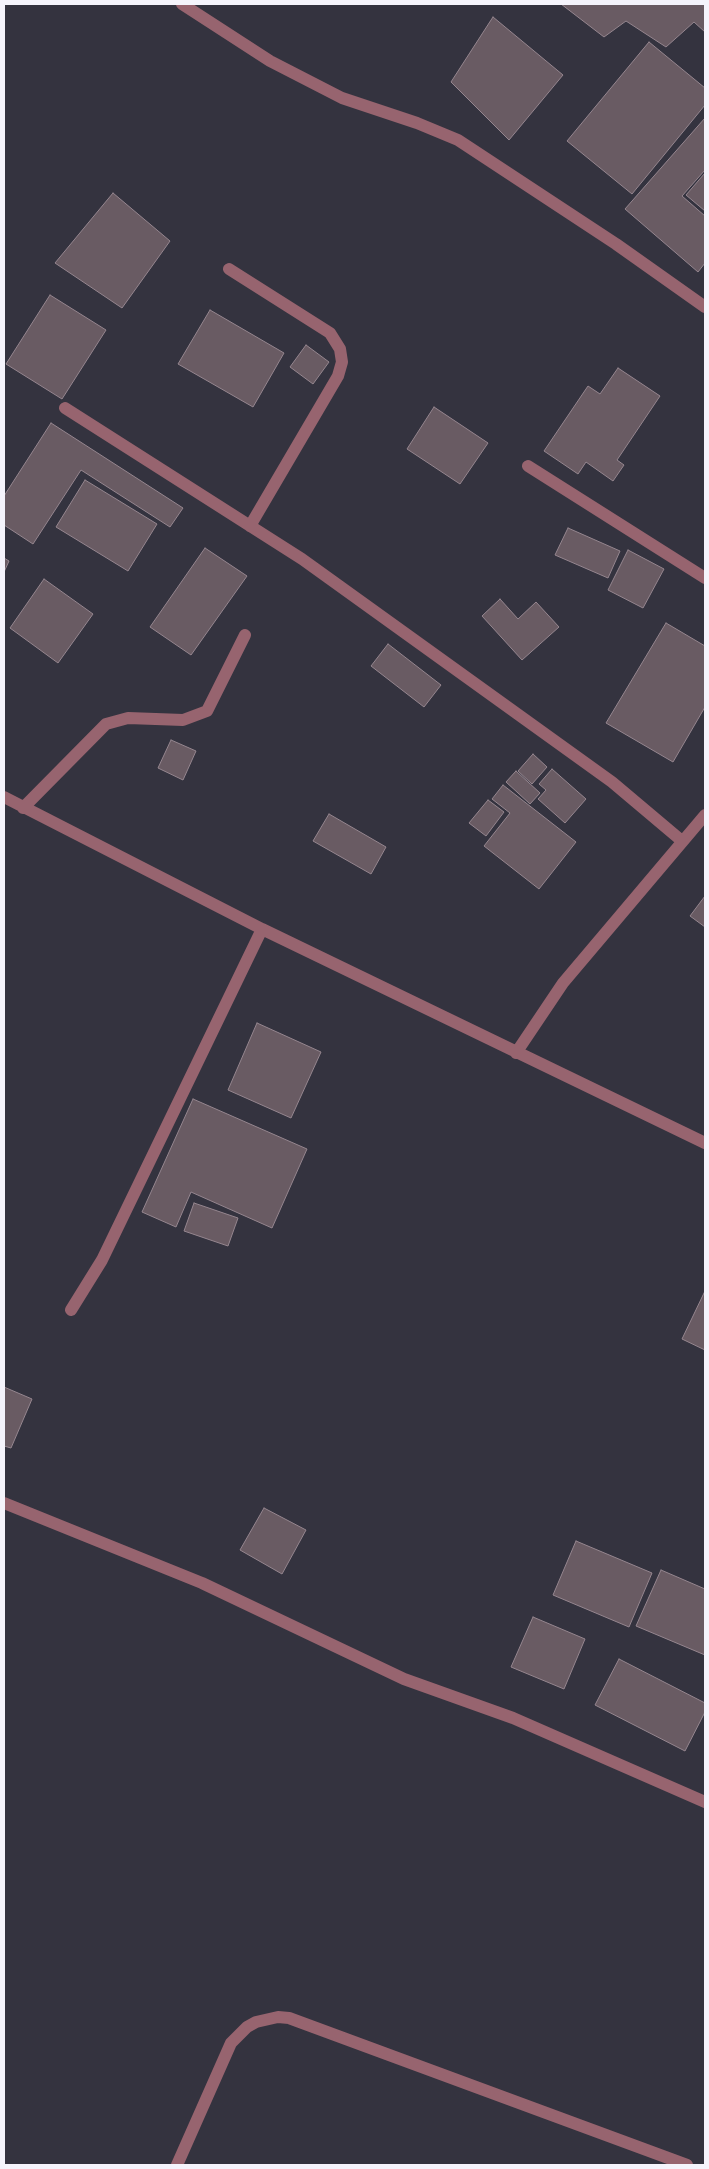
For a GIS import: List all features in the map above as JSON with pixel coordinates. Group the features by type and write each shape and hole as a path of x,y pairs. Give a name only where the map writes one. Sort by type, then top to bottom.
{"street":[{"path":"182,4 270,61 342,98 417,123 458,140 616,244 705,307"},
{"path":"229,269 330,333 340,349 342,362 338,376 250,526"},
{"path":"65,408 302,559 612,782 682,841"},
{"path":"528,466 705,578"},
{"path":"23,808 106,724 128,718 183,720 207,711 244,635"},
{"path":"4,797 262,929 705,1143"},
{"path":"516,1053 563,983 705,814"},
{"path":"71,1310 102,1260 262,929"},
{"path":"4,1502 202,1583 404,1679 512,1718 705,1802"},
{"path":"177,2165 231,2043 247,2027 267,2018 278,2017 299,2021 687,2165"}],"building":[{"path":"561,4 705,4 705,32 694,22 666,47 626,21 604,37"},
{"path":"493,17 563,75 509,140 451,82"},
{"path":"649,42 705,88 705,105 632,194 567,141"},
{"path":"705,118 705,170 682,196 705,216 705,263 698,272 625,209"},
{"path":"705,173 705,211 686,195"},
{"path":"113,193 170,241 122,308 55,263"},
{"path":"50,295 106,330 62,399 6,364"},
{"path":"210,310 284,353 253,407 178,364"},
{"path":"306,345 329,362 313,384 290,367"},
{"path":"618,368 660,396 617,460 624,465 613,481 586,462 578,474 544,451 588,386 600,394"},
{"path":"434,407 488,443 460,484 407,449"},
{"path":"51,423 183,508 170,527 81,470 33,544 4,525 4,496"},
{"path":"85,480 157,524 128,571 56,527"},
{"path":"568,528 620,551 608,578 555,555"},
{"path":"205,548 247,576 191,655 150,627"},
{"path":"628,550 664,569 643,608 608,590"},
{"path":"4,558 9,561 4,572"},
{"path":"44,579 93,614 58,663 10,628"},
{"path":"500,599 518,619 536,602 559,627 522,660 482,616"},
{"path":"666,623 705,646 705,707 673,762 606,723"},
{"path":"388,644 441,685 424,707 371,666"},
{"path":"171,740 196,751 183,780 158,768"},
{"path":"533,754 547,767 532,784 518,771"},
{"path":"552,769 586,799 565,823 538,799 546,790 539,784"},
{"path":"516,771 540,793 530,804 506,782"},
{"path":"503,785 576,842 539,889 484,846 510,813 492,799"},
{"path":"488,800 504,812 486,836 469,823"},
{"path":"329,814 386,847 371,874 313,841"},
{"path":"705,896 705,927 690,916"},
{"path":"257,1023 321,1052 291,1118 228,1090"},
{"path":"193,1099 307,1149 272,1228 191,1192 176,1227 142,1212"},
{"path":"194,1203 238,1218 228,1246 184,1231"},
{"path":"705,1291 705,1350 682,1339"},
{"path":"4,1387 32,1399 11,1448 4,1446"},
{"path":"264,1508 306,1530 282,1574 240,1550"},
{"path":"576,1541 652,1573 629,1627 553,1595"},
{"path":"661,1570 705,1589 705,1655 636,1626"},
{"path":"533,1617 585,1639 564,1689 511,1667"},
{"path":"619,1659 705,1703 705,1712 685,1751 595,1705"}]}
